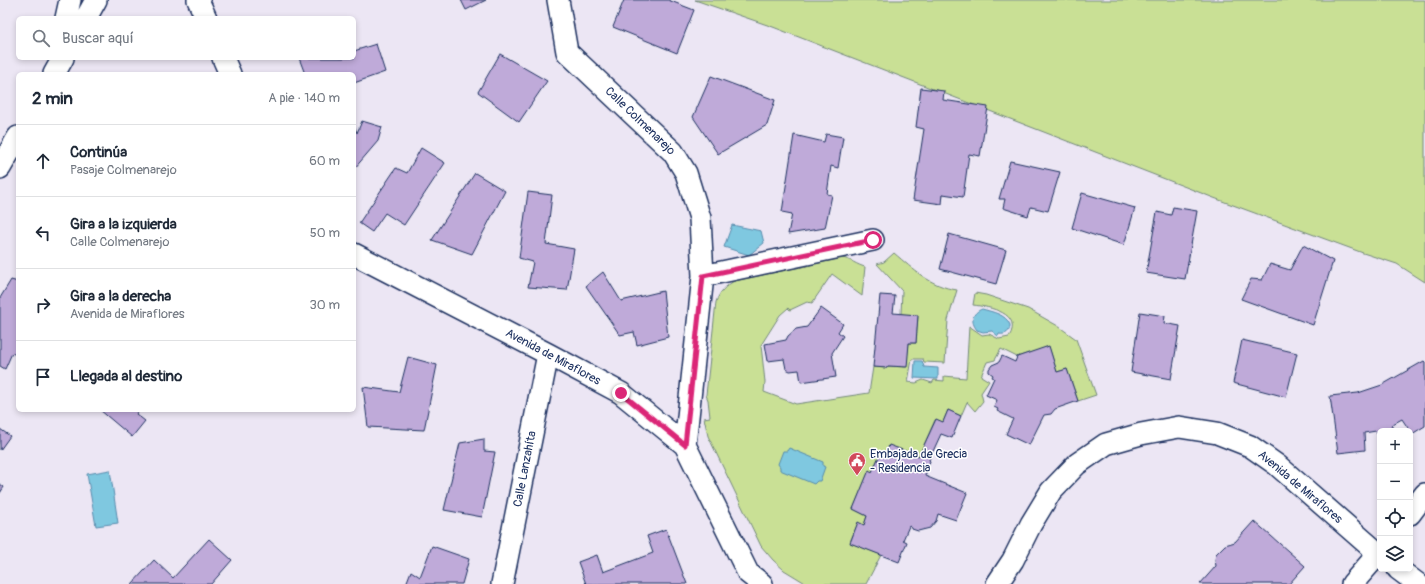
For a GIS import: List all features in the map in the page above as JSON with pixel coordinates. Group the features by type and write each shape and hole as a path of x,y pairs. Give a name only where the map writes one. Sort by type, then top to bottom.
{"street":[{"path":"66,16 70,0"},
{"path":"87,16 96,0"},
{"path":"198,0 205,16"},
{"name":"Calle Colmenarejo","path":"558,0 567,52 673,152 686,173 700,218 703,276 685,445"},
{"path":"49,72 53,60"},
{"path":"55,72 62,60"},
{"path":"224,60 229,72"},
{"path":"0,168 16,140"},
{"path":"703,276 873,240"},
{"name":"Avenida de Miraflores","path":"356,255 621,393 685,445 753,580"},
{"name":"Calle Lanzahíta","path":"502,584 548,354"},
{"name":"Avenida de Miraflores","path":"997,584 1013,560 1031,524 1051,491 1077,464 1106,444 1141,434 1180,427 1217,433 1250,446 1277,465 1377,552"},
{"path":"1413,510 1425,494"},
{"path":"1352,584 1377,556"},
{"path":"1402,572 1418,584"}],"green space":[{"path":"695,0 1425,0 1425,282 1397,264 1214,198 773,27"},
{"path":"894,253 930,281 947,288 957,290 948,320 945,363 924,362 923,359 912,359 908,382 916,383 923,380 932,383 934,380 944,381 944,376 966,378 969,326 982,335 989,334 999,339 1009,337 1012,329 1012,322 1003,313 988,307 973,305 975,293 986,295 1028,309 1058,326 1076,339 1096,395 1078,401 1067,369 1057,372 1049,347 1017,357 1001,349 995,360 987,362 981,376 989,381 981,393 983,401 975,411 967,402 961,416 948,410 943,422 935,420 919,456 881,452 872,472 869,471 853,509 867,516 864,525 858,523 850,542 881,555 866,584 807,584 784,570 761,546 708,436 704,418 710,417 706,395 716,302 723,290 734,281 842,258 865,267 862,296 832,274 812,303 807,302 790,310 788,308 780,315 761,345 765,382 764,392 796,404 869,393 873,367 906,367 909,343 916,343 918,316 901,314 902,291 877,264 884,262"}],"water":[{"path":"732,225 761,231 764,243 749,255 724,247"},
{"path":"982,309 1005,318 1010,325 1008,331 1004,334 999,334 998,336 992,331 983,332 977,330 973,323 973,318 976,313"},
{"path":"915,361 922,361 924,367 938,368 938,379 914,378"},
{"path":"789,448 823,462 823,466 825,467 820,481 817,481 814,484 780,470 778,464 783,451 787,451"},
{"path":"110,470 118,523 96,526 87,474"}],"building":[{"path":"461,0 486,0 466,10"},
{"path":"624,0 668,0 694,10 677,53 613,27"},
{"path":"376,44 385,72 356,82 356,72 304,72 300,60 356,60 356,50"},
{"path":"500,54 547,81 519,122 478,92"},
{"path":"711,76 775,100 767,125 718,154 693,117"},
{"path":"921,88 944,91 943,100 988,107 980,156 969,154 963,197 943,194 942,204 913,200 924,129 916,127"},
{"path":"362,121 382,127 378,141 356,167 356,130 357,133"},
{"path":"826,134 843,137 838,168 831,166 827,194 832,195 825,228 788,234 792,214 782,212 794,135 824,142"},
{"path":"421,148 445,163 404,225 385,213 372,232 359,223 396,168 407,173"},
{"path":"1010,161 1060,172 1048,211 1031,207 1028,216 1003,208 1005,199 999,199"},
{"path":"475,173 505,191 472,254 432,240"},
{"path":"528,192 552,195 546,244 574,249 567,290 528,287 533,262 519,258"},
{"path":"1082,193 1135,208 1124,245 1072,228"},
{"path":"1173,207 1197,211 1185,279 1146,273 1157,212 1171,215"},
{"path":"949,234 1006,250 996,284 940,269"},
{"path":"1303,245 1333,261 1313,325 1241,299 1251,279 1262,280 1270,264 1290,270"},
{"path":"603,272 621,301 663,291 668,337 637,345 634,332 620,335 586,286"},
{"path":"11,280 16,281 16,355 12,353 5,369 0,366 0,298"},
{"path":"880,295 895,296 893,313 918,315 916,343 909,343 907,367 873,367"},
{"path":"821,308 843,324 838,332 843,336 832,353 836,377 801,382 799,370 790,371 786,369 784,359 768,361 765,344 786,340 788,336 796,329 807,327"},
{"path":"1140,312 1165,316 1164,323 1180,326 1171,379 1131,372"},
{"path":"1242,340 1297,353 1286,397 1233,383"},
{"path":"1049,346 1057,372 1067,369 1078,401 1055,409 1051,414 1044,415 1029,445 1006,434 1013,419 997,411 998,409 994,407 997,400 986,395 994,378 989,372 989,369 992,365 999,362 1002,356 1015,362 1017,357"},
{"path":"408,357 437,365 424,430 368,427 363,387 399,392"},
{"path":"1424,361 1425,426 1413,433 1413,428 1408,428 1402,419 1391,425 1393,428 1377,428 1377,434 1376,431 1364,433 1365,450 1338,453 1330,396 1358,393 1382,385"},
{"path":"948,410 961,416 952,438 941,434 929,460 930,461 925,476 967,493 956,520 938,514 936,521 930,528 918,531 909,526 903,540 907,542 899,562 850,543 858,522 864,525 867,516 853,509 869,470 872,472 881,452 886,453 889,445 919,456 936,419 943,422"},
{"path":"102,412 138,412 136,414 145,421 132,437"},
{"path":"0,429 10,436 0,450"},
{"path":"484,439 484,451 495,452 482,517 444,510 460,443"},
{"path":"0,484 4,487 0,493"},
{"path":"1254,521 1305,566 1289,584 1200,584 1216,566 1216,554 1225,545 1235,542"},
{"path":"666,529 687,584 586,584 578,562 597,555 603,572 653,553 647,536"},
{"path":"209,539 232,560 211,584 132,584 154,560 173,578"},
{"path":"432,546 469,559 462,584 406,584 411,571 420,577"}],"place":[{"name":"Embajada de Grecia - Residencia","path":"857,476"}],"route":[{"path":"621,393 685,445 703,276 873,240"}]}
